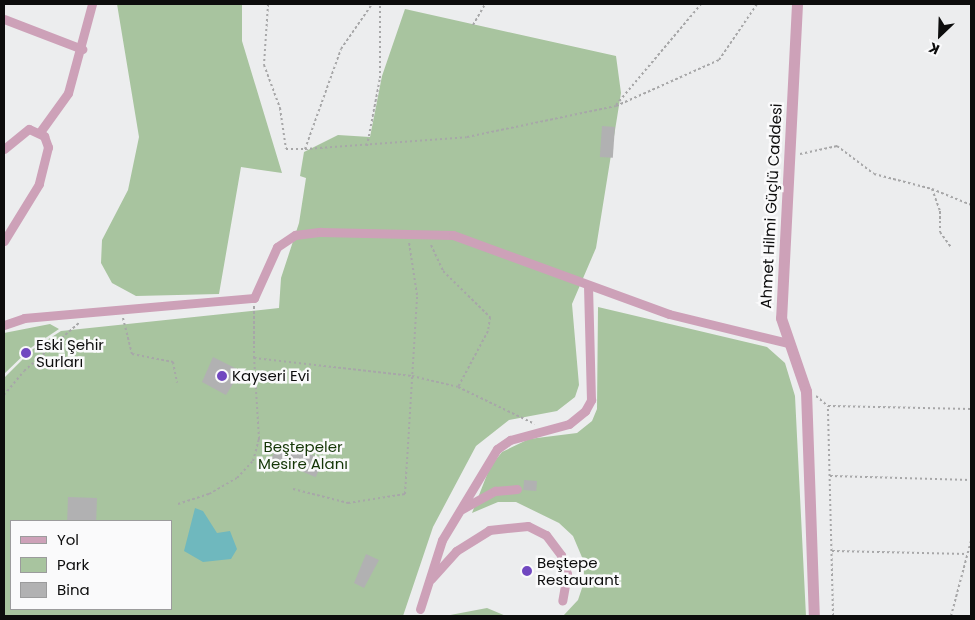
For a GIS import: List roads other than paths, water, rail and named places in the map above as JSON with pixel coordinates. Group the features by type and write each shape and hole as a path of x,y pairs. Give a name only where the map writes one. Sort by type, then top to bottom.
{"street":[{"path":"40,132 68,93 82,49 92,4"},
{"name":"Ahmet Hilmi Güçlü Caddesi","path":"797,4 780,292 788,343 806,392 814,616"},
{"path":"4,19 82,49"},
{"path":"4,149 29,129 40,132 48,147 39,184 4,241"},
{"path":"4,325 24,318 254,298 277,247 295,235 453,235 669,314 788,343"},
{"path":"420,609 442,540 497,449 510,440 548,430 578,418 591,400 588,285"},
{"path":"458,512 495,491 516,488"},
{"path":"429,581 456,552 489,530 528,526 546,535 561,555 567,574 562,601"}],"water":[{"path":"195,508 203,511 217,533 230,531 237,549 231,559 203,562 184,551"}],"place":[{"name":"Eski Şehir Surları","path":"26,353"},
{"name":"Kayseri Evi","path":"222,376"},
{"name":"Beştepe Restaurant","path":"527,571"}],"park label":[{"name":"Beştepeler Mesire Alanı","path":"303,454"}]}
